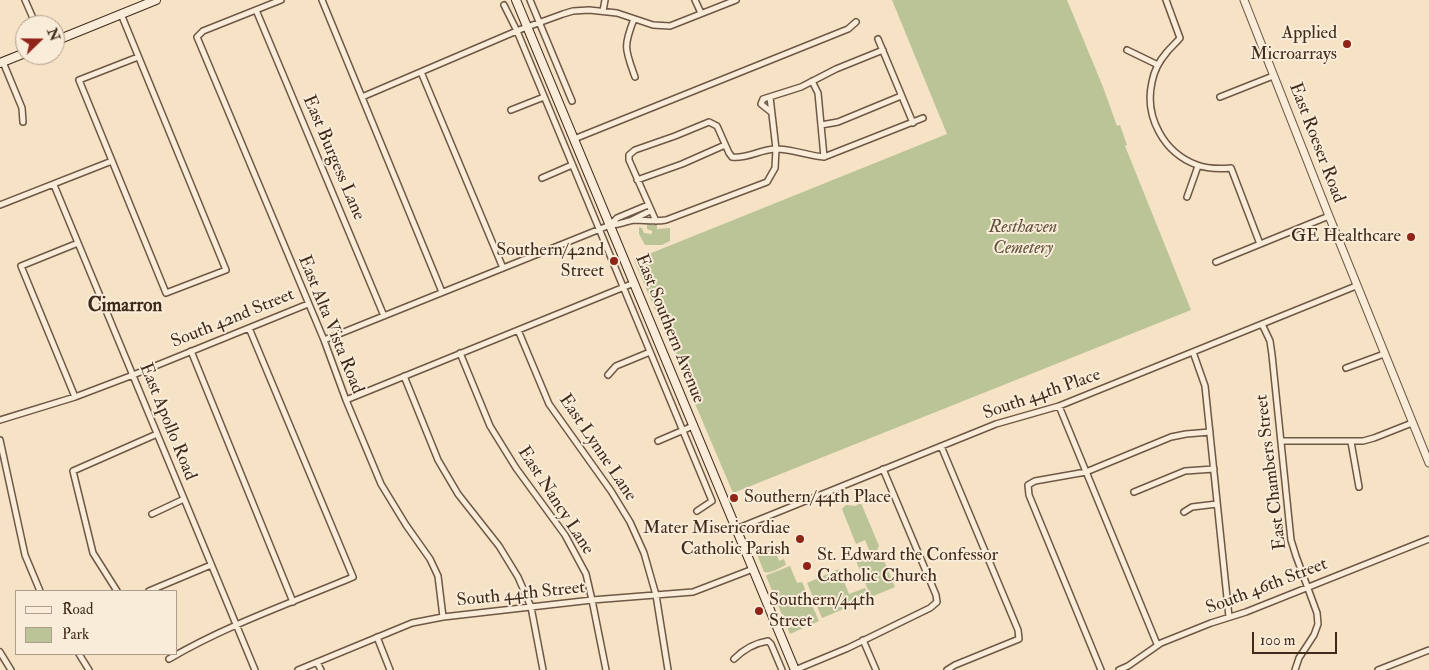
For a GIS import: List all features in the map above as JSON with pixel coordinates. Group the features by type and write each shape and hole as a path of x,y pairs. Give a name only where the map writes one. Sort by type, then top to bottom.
{"main road":[{"path":"65,37 156,0"},
{"name":"East Southern Avenue","path":"516,0 795,670"},
{"path":"2,62 15,57"}],"street":[{"path":"26,0 32,15"},
{"path":"256,10 281,0"},
{"path":"322,0 442,292"},
{"path":"530,0 572,101"},
{"path":"603,11 605,0"},
{"path":"695,0 701,13"},
{"path":"362,96 517,31 573,11 588,10 617,13 653,26 670,26 736,0"},
{"path":"1166,0 1180,38 1167,51 1158,65 1152,82 1150,106 1156,128 1169,147 1183,159 1198,166 1215,169 1231,168 1260,244"},
{"name":"East Roeser Road","path":"1244,0 1328,216 1429,463"},
{"name":"East Southern Avenue","path":"504,5 517,31 712,501 697,510"},
{"name":"East Alta Vista Road","path":"256,10 203,31 197,36 324,340 346,400 381,484 406,526 430,559 438,576 443,617"},
{"name":"East Burgess Lane","path":"256,10 384,316"},
{"path":"121,14 226,270 166,294 79,80 138,56"},
{"path":"634,19 627,37 626,54 635,78"},
{"path":"574,139 848,29 856,22"},
{"path":"878,39 912,123"},
{"path":"771,112 761,104 763,99 801,87 883,50"},
{"path":"1128,50 1158,65"},
{"path":"2,62 22,108 23,122"},
{"path":"421,72 502,268"},
{"path":"1220,97 1274,76"},
{"path":"812,81 818,93 824,157"},
{"path":"821,125 838,122 901,96"},
{"path":"512,110 544,97"},
{"path":"632,220 656,222 674,218 767,182 775,168 776,148 770,97"},
{"path":"656,222 637,180 629,160 629,155 635,150 675,136 706,122 715,124 732,157 741,157 776,148 824,157 923,118"},
{"path":"637,180 682,164 725,145"},
{"path":"0,205 112,161"},
{"path":"542,178 572,165"},
{"path":"1187,198 1198,166"},
{"name":"East Apollo Road","path":"54,185 255,670"},
{"path":"610,225 617,218 648,205"},
{"path":"324,340 599,229 610,225 620,225 650,211"},
{"path":"1216,262 1328,216"},
{"path":"75,397 21,266 78,243"},
{"path":"346,400 634,283"},
{"name":"South 44th Place","path":"736,529 996,424 1059,406 1356,286"},
{"name":"South 42nd Street","path":"0,420 75,397 308,304"},
{"name":"East Chambers Street","path":"1262,324 1270,341 1272,355 1291,540 1317,613 1318,624 1314,635 1299,658 1296,670"},
{"path":"178,654 196,643 236,625 353,577 249,328"},
{"name":"East Lynne Lane","path":"518,330 549,404 611,491 630,522 644,553 656,596 668,670"},
{"path":"191,351 294,602"},
{"path":"608,375 616,366 650,352"},
{"path":"1193,352 1205,386 1229,618"},
{"name":"East Nancy Lane","path":"460,354 490,426 516,468 565,535 586,574 606,670"},
{"path":"1346,368 1384,354"},
{"path":"404,376 438,460 458,494 499,546 518,577 531,608 542,670"},
{"path":"1059,406 1157,644"},
{"path":"1282,441 1351,442 1374,438 1412,423"},
{"path":"658,441 693,426"},
{"path":"1101,670 1029,495 1028,485 1035,480 1086,472 1171,437 1210,432"},
{"path":"116,590 93,553 73,471 157,434"},
{"path":"0,440 25,555 29,569 40,590"},
{"path":"1351,442 1359,487"},
{"path":"941,446 1018,630 1019,639 947,670"},
{"path":"1134,492 1185,471 1214,469"},
{"path":"795,670 806,668 848,648 930,608 937,602 936,595 883,470"},
{"path":"152,514 184,500"},
{"path":"1184,512 1192,507 1217,504"},
{"name":"South 46th Street","path":"1119,670 1128,666 1157,644 1246,612 1429,539"},
{"path":"150,590 211,565"},
{"name":"South 44th Street","path":"298,670 412,623 443,617 592,600 693,592 753,568"},
{"path":"377,637 390,670"},
{"path":"863,640 876,670"},
{"path":"734,659 743,650 768,641 782,670"},
{"path":"1378,670 1429,650"},
{"path":"0,652 11,670"},
{"path":"80,655 89,670"},
{"path":"169,659 176,655"},
{"path":"317,662 321,670"}],"green space":[{"name":"Resthaven Cemetery","path":"892,0 1067,0 1117,126 1120,125 1127,145 1125,146 1191,310 733,493 634,260 947,134"},
{"path":"647,224 657,225 657,229 670,228 670,241 662,245 645,245 639,234 639,227 642,228 644,233 652,234 652,231 647,229"},
{"path":"861,503 879,546 877,550 870,552 865,540 856,544 842,509 846,505 855,506"},
{"path":"767,545 770,552 775,550 779,561 784,559 786,565 764,572 755,549"},
{"path":"880,551 895,587 871,597 856,561"},
{"path":"790,566 797,583 802,582 819,621 790,634 766,576"},
{"path":"839,569 849,594 865,588 870,598 822,618 807,583"}],"place":[{"name":"Applied Microarrays","path":"1347,44"},
{"name":"GE Healthcare","path":"1411,237"},
{"name":"Southern/42nd Street","path":"614,261"},
{"name":"Southern/44th Place","path":"734,498"},
{"name":"Mater Misericordiae Catholic Parish","path":"800,539"},
{"name":"St. Edward the Confessor Catholic Church","path":"807,566"},
{"name":"Southern/44th Street","path":"759,611"}],"district":[{"name":"Cimarron","path":"125,307"}]}
